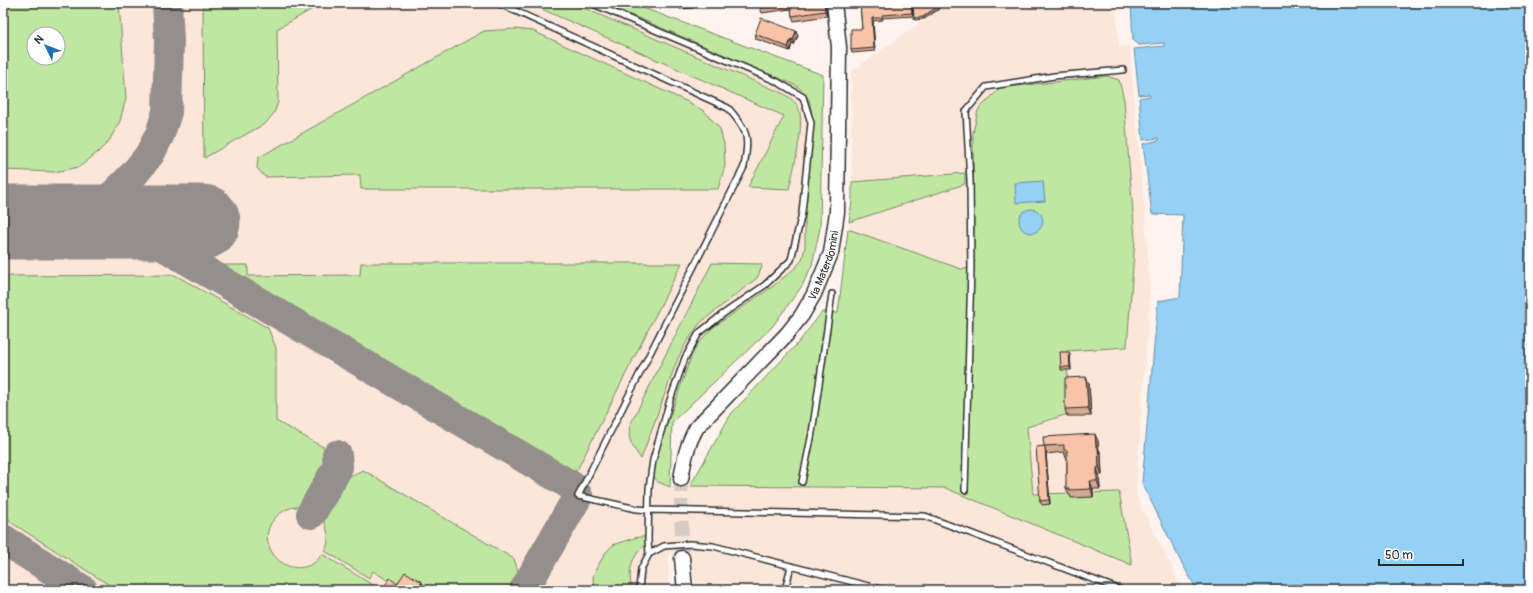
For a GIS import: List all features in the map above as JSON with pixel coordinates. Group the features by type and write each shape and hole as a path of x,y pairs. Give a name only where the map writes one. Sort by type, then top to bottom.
{"street":[{"name":"Via Materdomini","path":"681,480 685,453 690,438 697,427 788,334 802,315 814,294 831,253 837,212 839,47 834,3"},
{"path":"682,558 685,590"}],"lane":[{"path":"498,3 728,108 741,123 746,132 748,145 744,167 578,496 636,509 649,510 925,516 1121,590"},
{"path":"591,3 776,81 802,97 811,123 802,213 791,260 765,285 723,314 699,333 685,358 670,400 653,460 649,488 649,554"},
{"path":"965,490 971,268 970,180 966,111 986,87 1054,76 1123,70"},
{"path":"802,482 812,433 832,294"},
{"path":"639,590 640,569 649,554 664,546 690,544 713,546 884,590"},
{"path":"785,590 791,566"}],"shaded area":[{"path":"3,3 630,3 823,75 820,228 812,265 802,286 772,327 672,422 670,487 690,486 731,414 798,343 822,312 838,313 852,201 851,72 947,3 1115,3 1119,47 1129,46 1145,213 1150,292 1136,496 1183,590 696,590 689,554 669,554 668,590 3,590"}],"green space":[{"path":"3,3 119,3 126,98 120,121 109,141 97,153 79,167 55,172 3,170"},
{"path":"203,3 323,3 277,29 278,102 274,113 266,123 204,158"},
{"path":"528,3 572,3 789,97 798,107 801,124 796,159 789,189 748,187 784,116"},
{"path":"603,3 630,3 823,75 820,228 812,265 802,286 772,327 672,422 670,487 658,482 650,472 691,357 697,345 712,328 772,287 795,268 802,260 805,247 805,190 812,114 809,100 803,91 795,85"},
{"path":"515,29 533,31 688,102 704,111 720,129 724,144 725,166 718,189 361,189 360,175 265,177 257,168 258,158 484,31"},
{"path":"1107,76 1119,80 1124,100 1135,239 1127,347 1067,351 1068,414 1027,427 1033,494 1119,492 1132,565 945,488 690,486 731,414 798,343 822,312 838,313 848,229 961,269 974,268 973,133 978,110 1000,88"},
{"path":"965,173 965,184 849,222 852,201 852,182"},
{"path":"361,263 682,263 577,470 568,473 236,278 226,270 224,265 248,265 248,276 360,275"},
{"path":"712,263 761,264 762,267 757,278 700,323 686,343 678,358 641,459 630,440 630,425"},
{"path":"175,275 268,328 276,348 276,421 325,448 324,461 298,507 290,508 278,515 270,525 267,535 269,546 274,555 291,567 302,567 314,563 322,554 381,590 117,590 12,523 3,511 3,276"},
{"path":"363,470 514,559 519,574 509,590 427,590 409,580 403,590 373,571 369,578 325,551 328,544 328,536 324,521 350,476"},
{"path":"638,537 645,537 646,544 633,560 630,570 632,590 594,590 593,577 606,552 613,545"}],"water":[{"path":"1131,3 1530,3 1530,590 1197,590 1180,560 1142,483 1158,301 1180,297 1183,215 1152,214 1143,144 1159,140 1159,138 1143,140 1139,98 1150,96 1149,94 1139,95 1134,49 1164,46 1164,43 1139,45 1133,40"},
{"path":"1043,181 1045,201 1016,203 1015,183"},
{"path":"1031,209 1040,212 1043,221 1040,230 1031,233 1022,230 1019,221 1022,212"}],"building":[{"path":"681,3 692,3 692,6 679,6"},
{"path":"759,3 824,3 825,11 792,16 790,4 760,8"},
{"path":"860,3 911,3 912,13 882,15 882,18 872,18 874,48 851,50 851,29 862,29"},
{"path":"913,6 938,6 923,17 914,18"},
{"path":"761,18 796,31 793,40 791,39 788,47 755,34"},
{"path":"1060,352 1069,352 1070,367 1061,367"},
{"path":"1086,377 1088,408 1065,409 1065,378"},
{"path":"1095,434 1096,447 1098,447 1099,467 1097,468 1097,481 1090,481 1091,489 1069,490 1069,488 1066,488 1067,450 1064,450 1064,445 1044,446 1043,437"},
{"path":"1044,446 1049,500 1040,501 1036,447"},
{"path":"405,572 422,582 417,590 382,590 390,578 397,584"},
{"path":"817,587 831,590 816,590"}],"taxiway":[{"path":"70,222 113,195 134,174 150,154 160,134 167,112 169,41 167,3"},
{"path":"122,222 572,486 578,496 524,590"},
{"path":"311,514 338,467 337,455"},
{"path":"3,539 83,590"}],"runway":[{"path":"3,222 203,222"}],"tunnel":[{"path":"681,479 682,558"}]}
